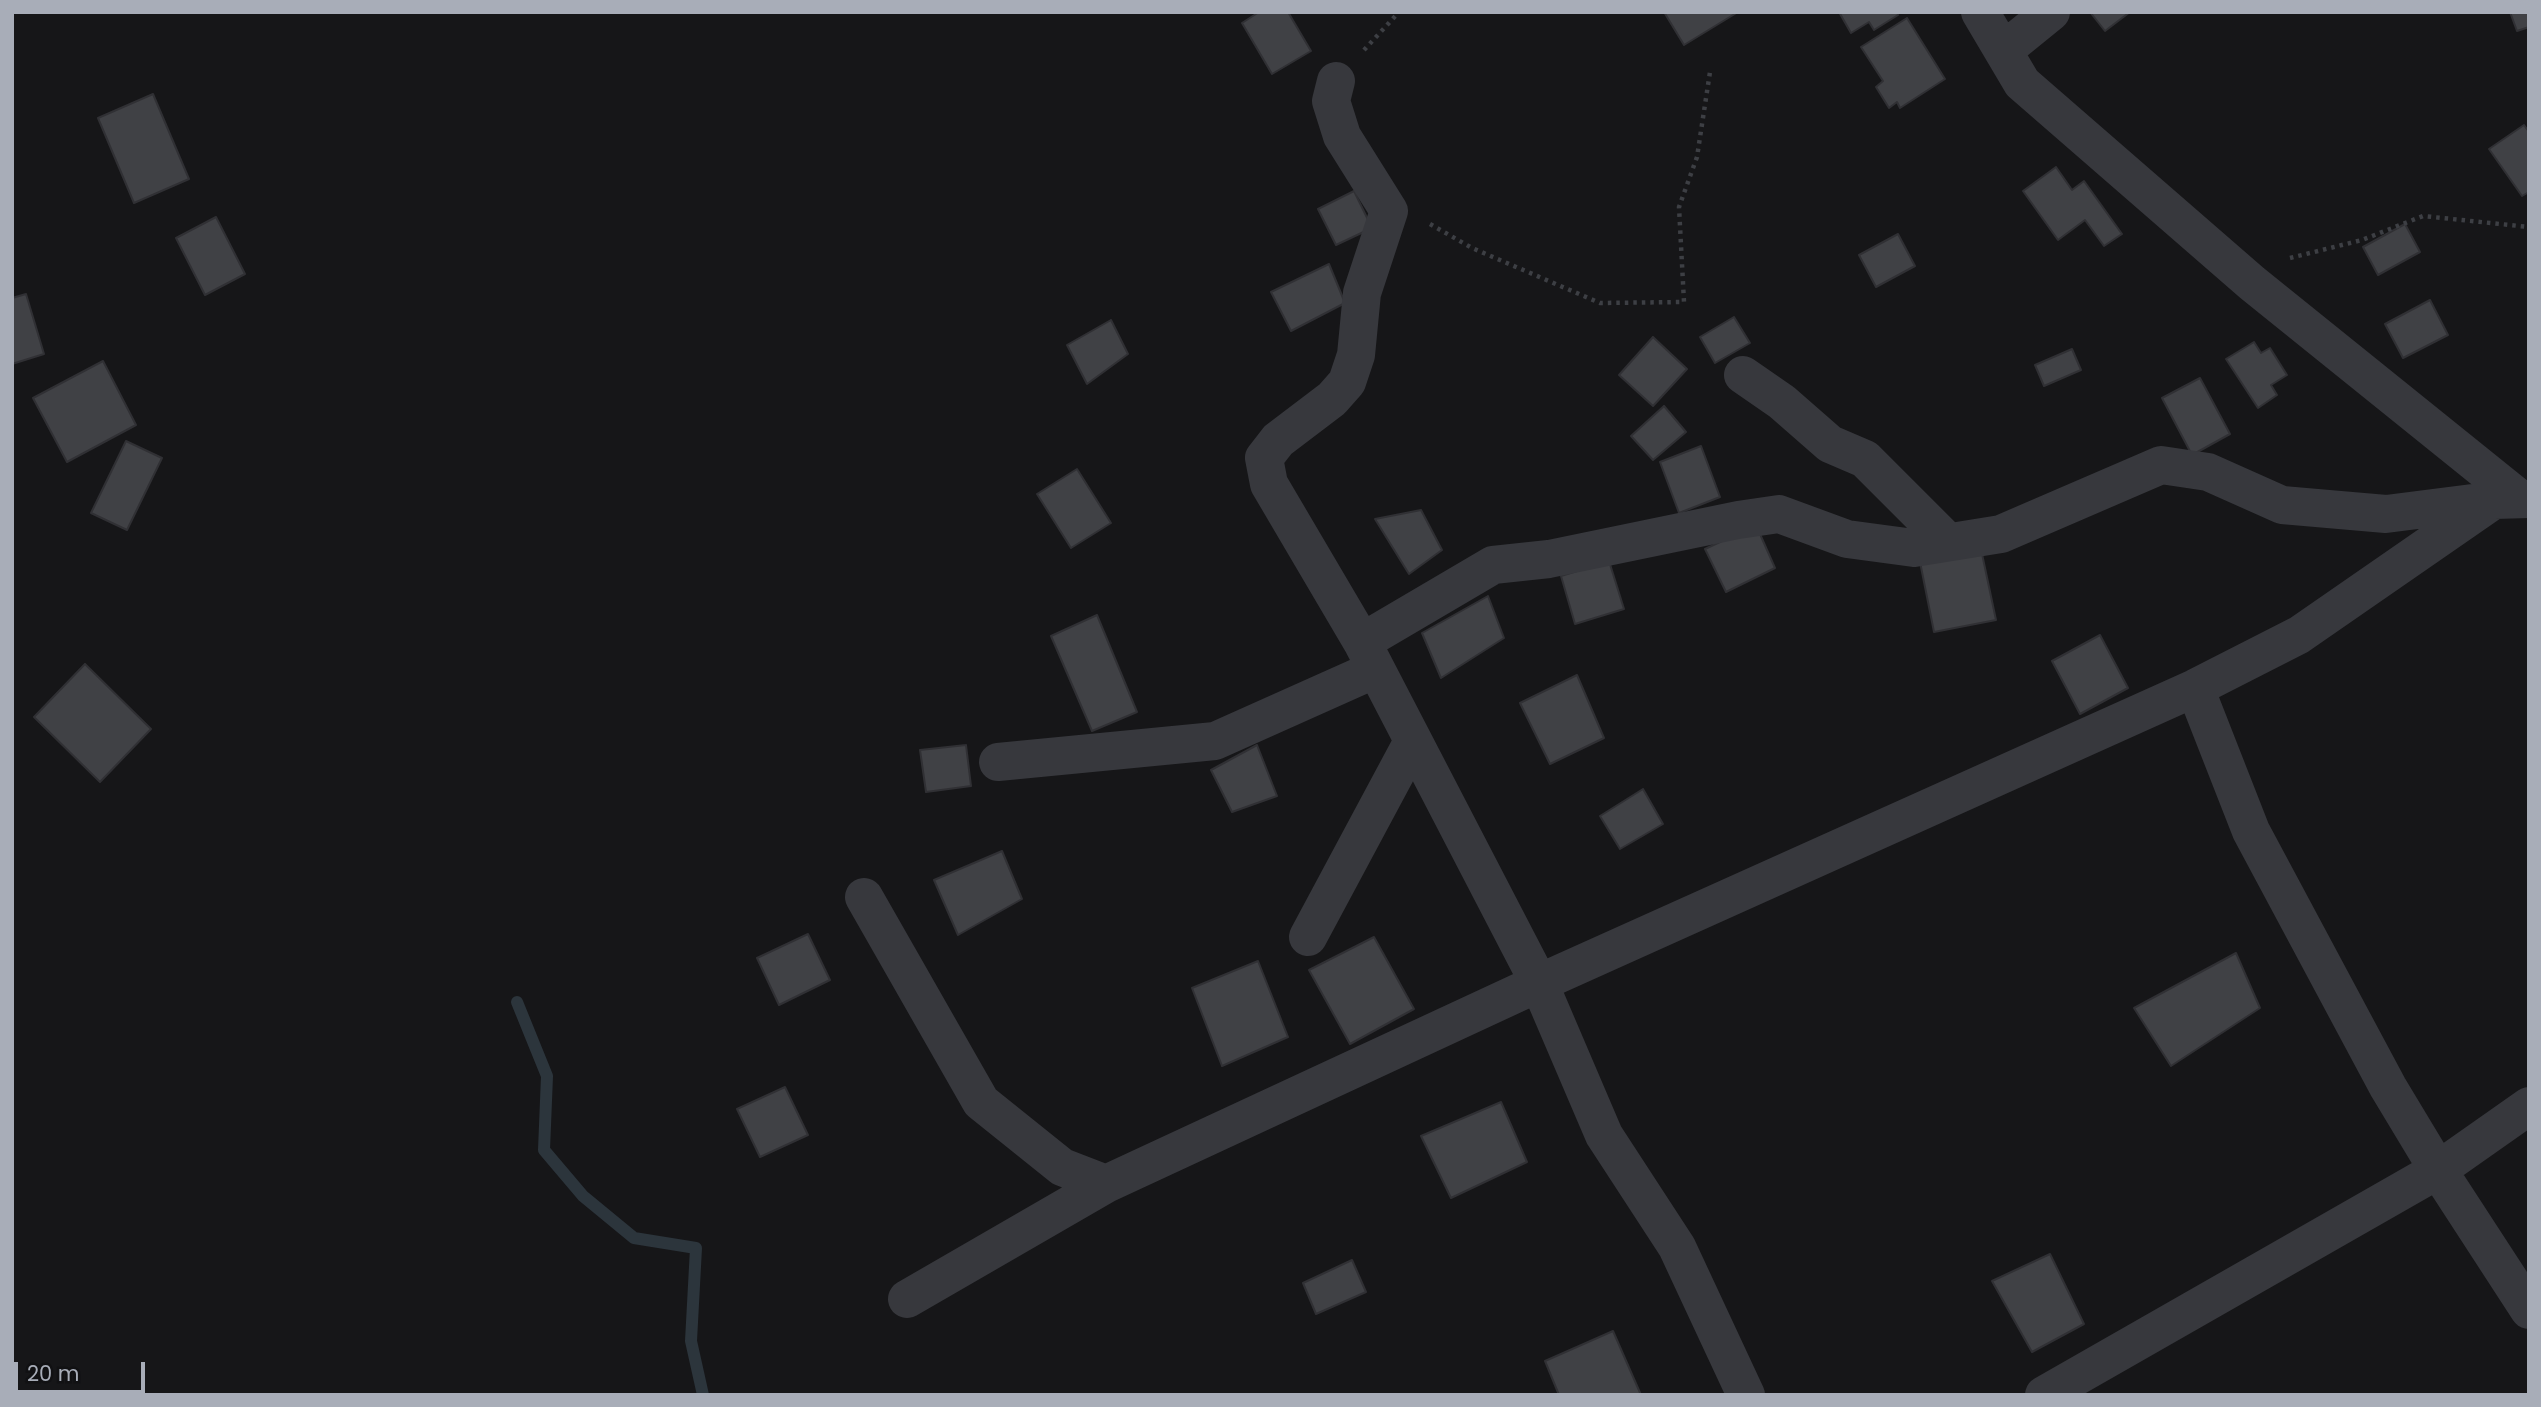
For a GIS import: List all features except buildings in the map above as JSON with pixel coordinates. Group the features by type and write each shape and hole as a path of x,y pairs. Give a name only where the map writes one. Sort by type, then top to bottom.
{"street":[{"path":"1980,12 2022,83 2238,271 2514,499"},
{"path":"2003,51 2051,12"},
{"path":"1336,81 1331,101 1342,136 1389,211 1362,293 1356,355 1347,382 1332,399 1278,440 1264,458 1269,484 1369,655 1539,983 1604,1135 1677,1247 1746,1395"},
{"path":"1743,374 1782,402 1830,444 1865,458 1948,542"},
{"path":"998,762 1215,741 1369,655 1493,565 1549,559 1738,520 1779,514 1847,539 1914,548 2001,534 2161,466 2208,472 2282,505 2386,514 2514,499"},
{"path":"907,1299 1106,1184 1539,983 2195,688 2299,635 2514,499"},
{"path":"2195,688 2251,831 2388,1087 2529,1310"},
{"path":"1308,937 1413,741"},
{"path":"864,897 981,1102 1062,1167 1106,1184"},
{"path":"2044,1395 2438,1170 2529,1106"}],"path":[{"path":"1336,81 1399,12"},
{"path":"1389,211 1432,224 1472,248 1600,303 1684,302 1679,207 1697,157 1710,72"},
{"path":"2238,271 2362,240 2423,216 2529,227"}],"waterway":[{"path":"517,1002 547,1076 544,1150 583,1196 634,1238 696,1248 691,1341 703,1395"}]}
